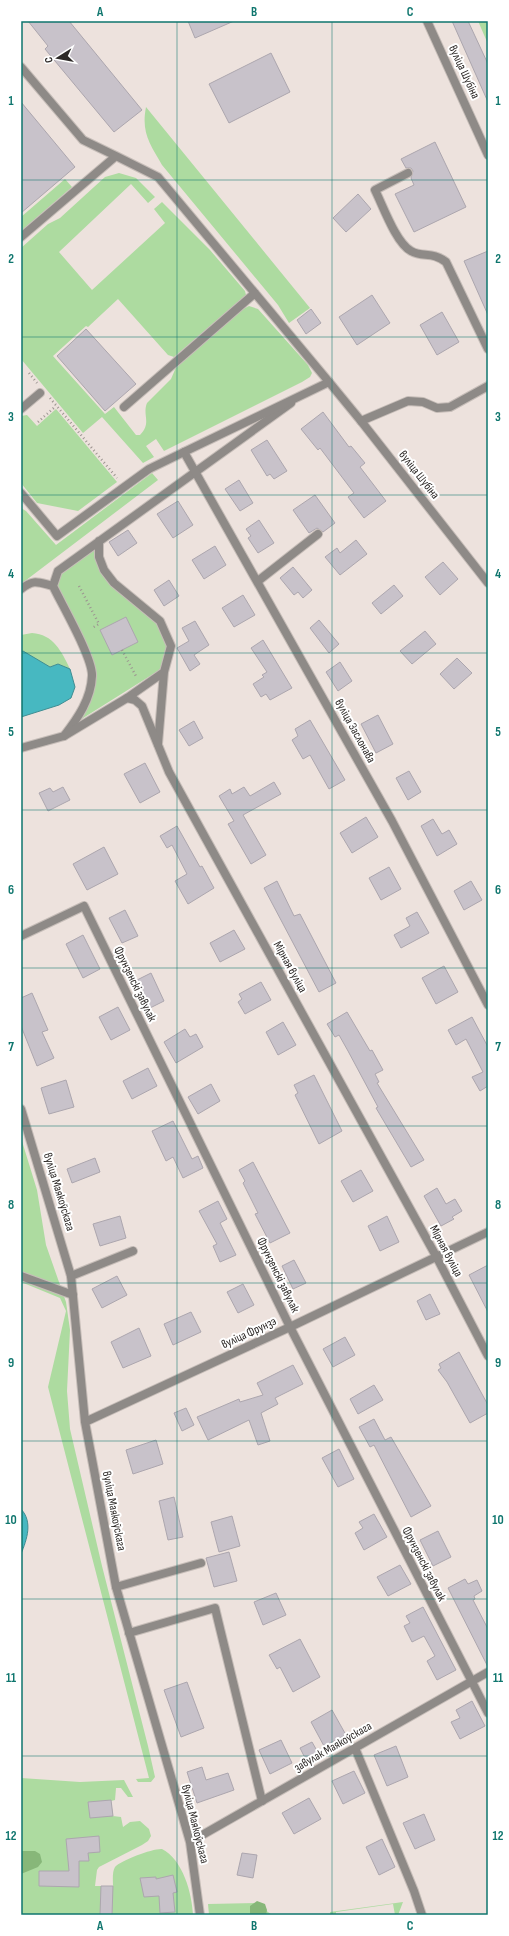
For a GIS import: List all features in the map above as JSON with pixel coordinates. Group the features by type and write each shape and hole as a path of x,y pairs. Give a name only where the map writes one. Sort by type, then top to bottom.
{"street":[{"name":"вуліца Шубіна","path":"427,21 488,156"},
{"name":"вуліца Шубіна","path":"21,67 83,140 158,177 362,421 488,583"},
{"path":"21,237 116,156"},
{"path":"408,173 375,190 402,244 412,252 438,256 446,262 488,349"},
{"path":"124,406 255,293"},
{"path":"21,493 57,536 149,469 329,382"},
{"path":"362,421 408,401 423,402 437,408 450,407 488,386"},
{"path":"21,409 43,394"},
{"path":"64,736 81,711 90,689 92,674 88,658 53,586 58,571 301,396"},
{"name":"вуліца Заслонава","path":"184,452 392,821 488,1005"},
{"path":"258,581 318,534"},
{"path":"99,541 99,557 104,570 110,579 160,621 171,646 164,672 158,744"},
{"path":"21,589 30,582 34,581 53,586"},
{"path":"21,748 64,736 127,698 164,672"},
{"name":"Мірная вуліца","path":"127,698 135,700 142,706 169,772 436,1256 488,1356"},
{"name":"Фрунзенскі завулак","path":"21,936 84,906 290,1327 488,1713"},
{"name":"вуліца Маякоўскага","path":"21,1109 71,1276 85,1422 116,1587 190,1842 200,1915"},
{"name":"вуліца Фрунзэ","path":"85,1422 290,1327 488,1232"},
{"path":"71,1276 133,1251"},
{"path":"21,1276 73,1295"},
{"path":"116,1587 201,1563"},
{"path":"129,1633 215,1608 262,1801"},
{"name":"завулак Маякоўскага","path":"190,1842 488,1672"},
{"path":"355,1748 414,1891 422,1915"}],"path":[{"path":"28,373 38,384"},
{"path":"43,394 56,406 124,486"},
{"path":"38,422 56,406"},
{"path":"79,586 99,624 92,628"},
{"path":"122,650 142,688"}],"green space":[{"path":"478,21 488,21 488,44"},
{"path":"146,107 310,308 289,323 278,305 162,165 150,144 146,131"},
{"path":"119,173 136,178 155,197 148,203 131,184 59,252 92,290 165,223 154,209 162,202 210,250 245,291 246,295 174,357 168,355 118,299 88,327 86,326 53,356 105,414 114,407 136,435 140,435 144,431 146,423 145,411 147,403 171,379 177,365 241,310 249,306 258,309 308,365 312,373 310,377 302,382 164,451 156,439 146,446 154,457 143,463 102,417 83,433 21,359 21,248 48,224 60,218 105,177"},
{"path":"65,179 72,187 21,231 21,217"},
{"path":"56,409 117,482 78,511 37,503 21,483 21,416 27,415 37,426"},
{"path":"152,473 158,480 21,584 21,508 26,511 56,545"},
{"path":"99,541 104,570 146,608 167,634 167,662 158,671 72,725 79,716 92,674 53,586 55,577"},
{"path":"32,633 39,634 51,640 64,656 70,669 58,664 50,667 21,652 21,635"},
{"path":"21,1138 37,1190 46,1245 66,1302 70,1330 67,1391 70,1429 102,1566 148,1746 155,1777 151,1782 138,1782 136,1779 149,1778 48,1387 66,1311 60,1298 21,1282"},
{"path":"21,1778 80,1782 124,1780 133,1797 128,1797 121,1788 116,1788 115,1800 111,1801 113,1816 121,1817 123,1827 130,1822 140,1821 149,1829 151,1836 148,1841 142,1845 99,1867 97,1870 95,1886 113,1886 113,1871 118,1864 152,1850 162,1849 176,1861 181,1869 191,1897 193,1915 21,1915"},
{"path":"21,1851 35,1851 40,1854 42,1862 38,1867 21,1874"},
{"path":"257,1901 265,1904 267,1910 266,1915 250,1915 250,1906"},
{"path":"403,1902 398,1915 395,1915 393,1904 336,1912 336,1915 330,1915 330,1912"},
{"path":"256,1903 272,1915 209,1915 208,1904"}],"water":[{"path":"23,651 50,667 58,664 70,669 75,687 71,698 59,705 21,717 21,652"},
{"path":"21,1509 27,1519 28,1531 21,1554"}],"building":[{"path":"28,21 69,21 142,110 114,132 45,49 48,46"},
{"path":"188,21 234,21 195,38"},
{"path":"452,21 468,21 488,64 488,102"},
{"path":"271,53 290,92 229,123 209,84"},
{"path":"21,102 75,167 21,213"},
{"path":"435,142 466,207 414,232 395,194 414,185 411,178 413,171 411,168 406,168 401,159"},
{"path":"358,194 371,209 346,232 333,218"},
{"path":"488,251 488,315 464,261"},
{"path":"372,295 390,323 357,345 339,317"},
{"path":"311,309 321,323 306,334 297,320"},
{"path":"442,312 459,342 437,355 420,325"},
{"path":"86,329 136,384 105,411 57,356"},
{"path":"323,412 349,447 351,446 365,463 360,467 386,501 364,518 348,497 354,493 320,448 318,450 301,429"},
{"path":"267,440 287,471 274,479 270,474 267,476 251,450"},
{"path":"239,480 253,503 240,511 225,489"},
{"path":"315,495 335,523 323,532 317,528 309,533 293,510"},
{"path":"178,501 193,525 173,538 157,514"},
{"path":"259,520 274,543 258,553 248,538 251,536 246,529"},
{"path":"128,530 137,543 118,556 109,542"},
{"path":"356,540 367,554 340,575 325,557 337,548 340,553"},
{"path":"215,546 226,565 204,579 192,560"},
{"path":"443,562 458,579 440,595 425,577"},
{"path":"293,567 312,590 303,598 298,592 294,595 280,578"},
{"path":"169,580 179,596 164,606 154,590"},
{"path":"394,585 403,596 381,614 372,603"},
{"path":"243,595 255,615 234,627 222,608"},
{"path":"126,617 138,642 112,655 100,630"},
{"path":"319,620 339,644 329,653 310,628"},
{"path":"195,621 209,645 194,655 200,664 190,671 177,648 189,641 182,628"},
{"path":"425,631 436,644 412,664 400,651"},
{"path":"263,640 292,688 270,700 266,694 261,697 253,684 264,677 262,675 267,672 251,648"},
{"path":"457,658 472,673 454,689 440,674"},
{"path":"340,662 352,681 338,691 326,672"},
{"path":"378,715 393,744 376,753 361,724"},
{"path":"310,720 345,780 329,789 310,755 303,759 292,740 298,736 295,729"},
{"path":"194,721 203,738 189,746 179,730"},
{"path":"145,763 160,792 140,803 124,774"},
{"path":"409,771 421,792 408,800 396,778"},
{"path":"274,782 281,794 243,815 266,855 251,864 228,824 234,821 219,796 230,789 232,794 244,787 250,796"},
{"path":"63,787 70,800 48,811 39,793 50,788 53,792"},
{"path":"366,817 378,837 352,853 340,833"},
{"path":"433,819 442,834 449,830 457,844 437,856 421,826"},
{"path":"177,826 200,867 202,866 214,888 188,904 175,881 187,874 172,845 167,848 160,836"},
{"path":"104,847 118,874 87,890 73,864"},
{"path":"389,867 401,889 381,900 369,878"},
{"path":"277,881 294,916 300,914 336,983 319,992 264,888"},
{"path":"471,881 482,900 464,910 454,891"},
{"path":"125,910 138,936 122,943 109,918"},
{"path":"417,912 429,933 401,948 394,935 410,926 406,918"},
{"path":"234,930 245,949 220,962 210,943"},
{"path":"83,935 100,969 83,978 66,944"},
{"path":"444,966 458,992 436,1004 422,978"},
{"path":"151,973 164,1001 150,1008 137,980"},
{"path":"261,982 271,1000 245,1014 238,1002 242,999 239,994"},
{"path":"32,993 48,1030 42,1032 54,1058 37,1066 21,1026 21,998"},
{"path":"118,1007 130,1030 111,1040 99,1017"},
{"path":"347,1012 370,1051 372,1050 383,1070 375,1074 379,1082 377,1083 424,1160 411,1167 376,1108 378,1107 339,1035 335,1037 327,1024"},
{"path":"472,1017 488,1047 488,1086 480,1091 472,1077 483,1072 466,1039 456,1045 448,1030"},
{"path":"283,1022 296,1045 278,1055 266,1032"},
{"path":"185,1029 190,1037 196,1034 203,1047 176,1063 164,1042"},
{"path":"148,1068 157,1086 132,1099 123,1081"},
{"path":"314,1075 342,1131 319,1144 295,1095 298,1093 294,1085"},
{"path":"66,1080 74,1107 49,1114 41,1088"},
{"path":"211,1084 220,1101 198,1114 188,1097"},
{"path":"173,1121 192,1159 198,1156 203,1168 183,1178 173,1157 166,1161 152,1131"},
{"path":"95,1158 100,1172 72,1183 67,1169"},
{"path":"253,1162 290,1233 270,1243 255,1214 258,1213 243,1183 245,1181 239,1170"},
{"path":"361,1170 373,1191 353,1202 341,1181"},
{"path":"437,1188 446,1204 455,1199 462,1211 452,1217 454,1219 441,1226 424,1196"},
{"path":"218,1201 227,1219 220,1223 236,1255 220,1262 213,1246 217,1244 199,1211"},
{"path":"120,1216 126,1238 100,1246 93,1224"},
{"path":"387,1216 399,1242 380,1251 368,1226"},
{"path":"294,1260 306,1283 293,1289 282,1266"},
{"path":"488,1265 488,1312 469,1275"},
{"path":"117,1276 127,1295 102,1308 92,1289"},
{"path":"243,1284 254,1305 238,1313 227,1292"},
{"path":"430,1294 440,1314 426,1320 417,1301"},
{"path":"191,1312 201,1332 173,1345 164,1324"},
{"path":"139,1328 151,1356 123,1368 111,1342"},
{"path":"345,1337 355,1355 333,1367 323,1349"},
{"path":"459,1352 488,1405 488,1413 470,1423 447,1382 438,1370 441,1368 439,1364"},
{"path":"293,1365 303,1384 275,1398 278,1404 261,1413 270,1441 258,1445 249,1420 208,1440 197,1417 239,1399 240,1402 263,1395 257,1383"},
{"path":"374,1385 383,1400 358,1414 350,1399"},
{"path":"186,1408 194,1425 182,1431 174,1413"},
{"path":"374,1419 385,1440 391,1437 431,1506 411,1517 374,1445 370,1447 359,1427"},
{"path":"156,1440 163,1464 133,1474 126,1450"},
{"path":"339,1449 354,1479 338,1487 322,1458"},
{"path":"174,1497 183,1537 168,1540 159,1501"},
{"path":"374,1514 387,1537 364,1550 355,1533 363,1528 359,1522"},
{"path":"232,1516 240,1546 219,1552 211,1522"},
{"path":"438,1531 451,1557 433,1566 420,1540"},
{"path":"229,1552 237,1581 214,1587 206,1558"},
{"path":"400,1565 411,1584 388,1596 377,1577"},
{"path":"465,1579 468,1584 477,1580 482,1591 474,1596 475,1599 473,1600 488,1629 488,1667 448,1588"},
{"path":"276,1593 286,1615 263,1625 254,1602"},
{"path":"423,1607 456,1670 437,1680 427,1661 435,1656 424,1636 412,1642 404,1626 410,1623 406,1616"},
{"path":"300,1639 320,1677 293,1692 280,1667 277,1669 269,1655"},
{"path":"187,1682 204,1728 181,1737 164,1690"},
{"path":"472,1701 485,1726 460,1739 451,1722 460,1718 456,1710"},
{"path":"332,1710 346,1735 324,1746 311,1722"},
{"path":"281,1740 292,1763 270,1774 259,1750"},
{"path":"312,1742 320,1756 307,1762 300,1748"},
{"path":"396,1746 408,1777 387,1786 374,1755"},
{"path":"202,1767 206,1780 228,1773 234,1790 197,1803 187,1772"},
{"path":"354,1771 365,1793 343,1804 332,1781"},
{"path":"309,1798 321,1819 294,1834 282,1813"},
{"path":"111,1800 113,1816 90,1818 88,1802"},
{"path":"424,1814 435,1840 415,1849 403,1823"},
{"path":"99,1836 100,1852 88,1853 89,1861 79,1861 79,1887 39,1886 39,1871 69,1871 66,1839"},
{"path":"382,1839 395,1867 379,1875 366,1847"},
{"path":"242,1853 257,1855 253,1878 237,1875"},
{"path":"173,1875 177,1892 173,1893 175,1912 160,1913 159,1896 144,1897 140,1878 156,1877 156,1879"},
{"path":"101,1886 113,1886 112,1915 100,1915"}]}
